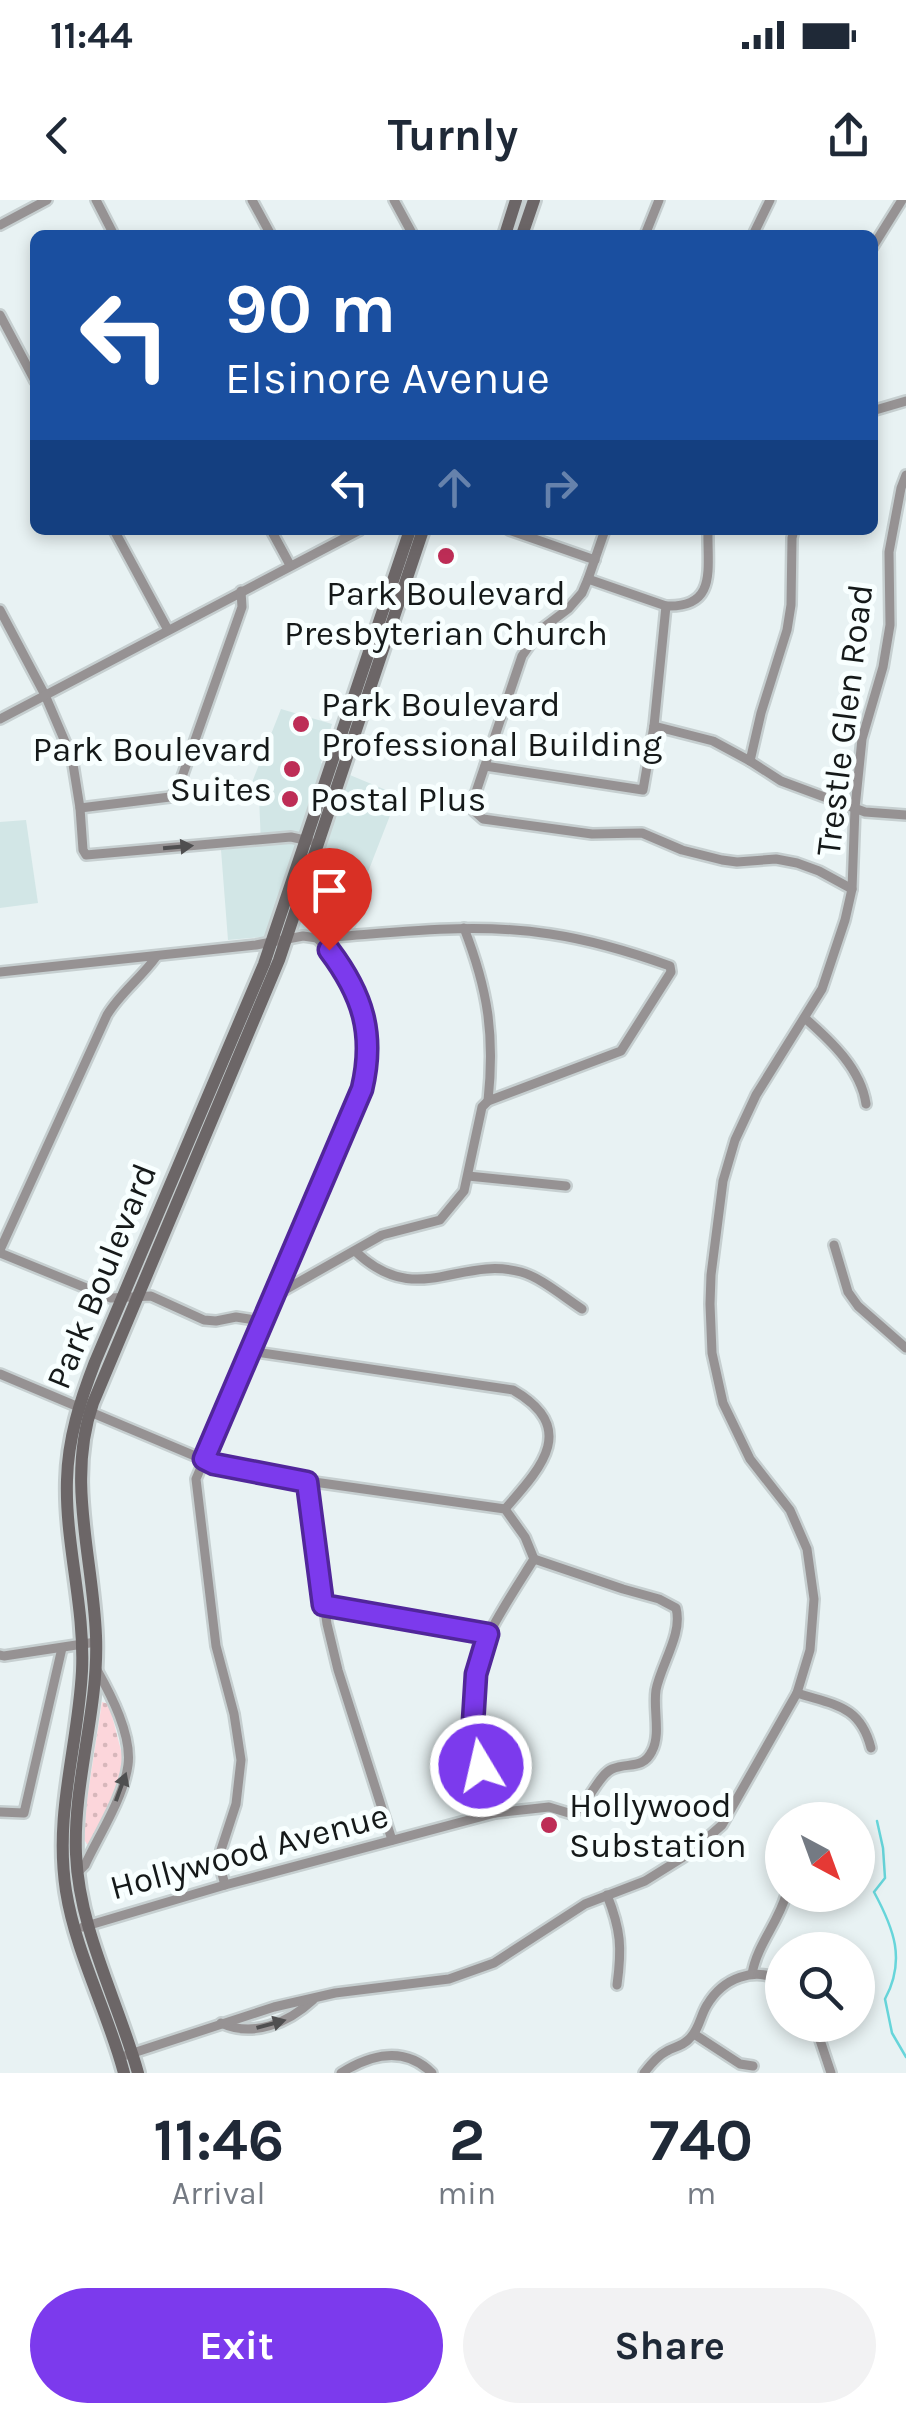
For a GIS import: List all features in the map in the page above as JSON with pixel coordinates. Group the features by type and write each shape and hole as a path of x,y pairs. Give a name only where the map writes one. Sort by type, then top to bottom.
{"main road":[{"path":"507,230 516,200"},
{"path":"524,230 534,200"},
{"name":"Park Boulevard","path":"130,1297 252,1026 286,939 311,842 408,535"},
{"name":"Park Boulevard","path":"82,1927 76,1823 96,1669 81,1609 68,1515 66,1484 72,1434 311,842 421,535"},
{"name":"Park Boulevard","path":"89,1643 63,1804 67,1894 126,2056 138,2073"},
{"name":"Park Boulevard","path":"124,2073 126,2056"}],"street":[{"path":"0,226 48,200"},
{"path":"96,200 111,230"},
{"path":"252,200 268,230"},
{"path":"394,200 410,230"},
{"path":"647,230 659,200"},
{"path":"756,230 770,200"},
{"path":"878,238 902,200"},
{"path":"0,314 30,371"},
{"path":"878,409 906,401"},
{"name":"Trestle Glen Road","path":"126,2056 221,2023 315,1998 452,1978 494,1963 576,1909 646,1882 690,1854 722,1825 798,1693 810,1650 814,1599 807,1549 790,1510 750,1458 723,1402 712,1353 714,1240 723,1181 735,1140 756,1095 822,990 852,889 862,740 884,667 890,625 889,552 906,475"},
{"path":"117,535 168,630"},
{"path":"274,535 290,565"},
{"path":"0,718 350,535"},
{"path":"522,535 595,560"},
{"path":"603,535 588,579 575,601 540,630 522,656 472,804 474,811 483,819 592,834 642,834 722,860 776,859 798,863 852,889"},
{"path":"588,579 666,606 696,601 706,586 708,535"},
{"path":"750,761 787,630 794,535"},
{"path":"80,808 170,797 177,791 242,607 242,591"},
{"path":"485,766 643,790 666,606"},
{"path":"0,610 72,758 86,855 291,837 311,842"},
{"path":"654,726 713,741 781,782 864,812 906,814"},
{"path":"464,928 486,994 491,1055 488,1101"},
{"path":"0,972 156,957 303,936 464,928 550,934 670,966 671,972 621,1051 488,1101 482,1107 464,1191 440,1220 382,1235 274,1296"},
{"path":"226,1885 220,1850 236,1804 241,1760 234,1714 216,1646 196,1479 362,1089 368,1039 355,990 344,969 317,938"},
{"path":"156,957 107,1015 0,1252 111,1298 151,1296 204,1320 236,1317 262,1321"},
{"path":"806,1019 842,1055 864,1092 866,1104"},
{"path":"468,1176 566,1186"},
{"path":"834,1246 848,1292 906,1348"},
{"path":"355,1251 383,1273 414,1280 494,1268 524,1272 582,1309"},
{"path":"250,1351 513,1390 532,1400 548,1428 548,1447 540,1468 505,1509"},
{"path":"0,1374 214,1464 307,1482 505,1509 525,1537 534,1559 488,1634 476,1674 473,1722 481,1766 496,1813"},
{"path":"307,1482 323,1605 338,1670 392,1840"},
{"name":"Hollywood Avenue","path":"82,1927 496,1813 549,1807 572,1814 580,1810 611,1769 645,1760 656,1738 657,1686 678,1617 676,1608 659,1598 623,1590 534,1559"},
{"path":"323,1605 488,1634"},
{"path":"0,1655 89,1643"},
{"path":"0,1812 24,1813 62,1648"},
{"name":"Park Boulevard","path":"78,1874 124,1784 128,1766 128,1750 112,1696 96,1669"},
{"path":"798,1693 844,1708 858,1718 870,1748"},
{"path":"607,1895 618,1924 621,1956 617,1985"},
{"path":"752,1974 754,1959 781,1912"},
{"path":"644,2073 656,2058 694,2034 714,1995 736,1978 765,1974"},
{"name":"Trestle Glen Road","path":"221,2023 234,2030 269,2026 286,2021 315,1998"},
{"path":"694,2034 740,2064 753,2066"},
{"path":"821,2042 831,2073"},
{"path":"341,2073 372,2058 393,2056 418,2060 432,2073"}],"shaded area":[{"path":"281,709 332,724 321,763 398,795 359,895 368,900 355,929 228,940 221,850 261,845 259,796 247,795"},
{"path":"26,820 38,903 0,908 0,822"},
{"path":"102,1702 109,1704 124,1762 120,1779 88,1845 84,1840 87,1800"}],"waterway":[{"path":"877,1821 885,1878 874,1892 892,1932 896,1958 885,1999 892,2033 906,2057"}],"place":[{"name":"Park Boulevard Presbyterian Church","path":"446,556"},
{"name":"Park Boulevard Professional Building","path":"301,724"},
{"name":"Park Boulevard Suites","path":"292,769"},
{"name":"Postal Plus","path":"290,799"},
{"name":"Hollywood Substation","path":"549,1825"}],"route":[{"path":"329,950 344,969 363,1012 368,1062 362,1089 204,1459 307,1482 323,1605 488,1634 476,1674 473,1722 481,1766"}]}
